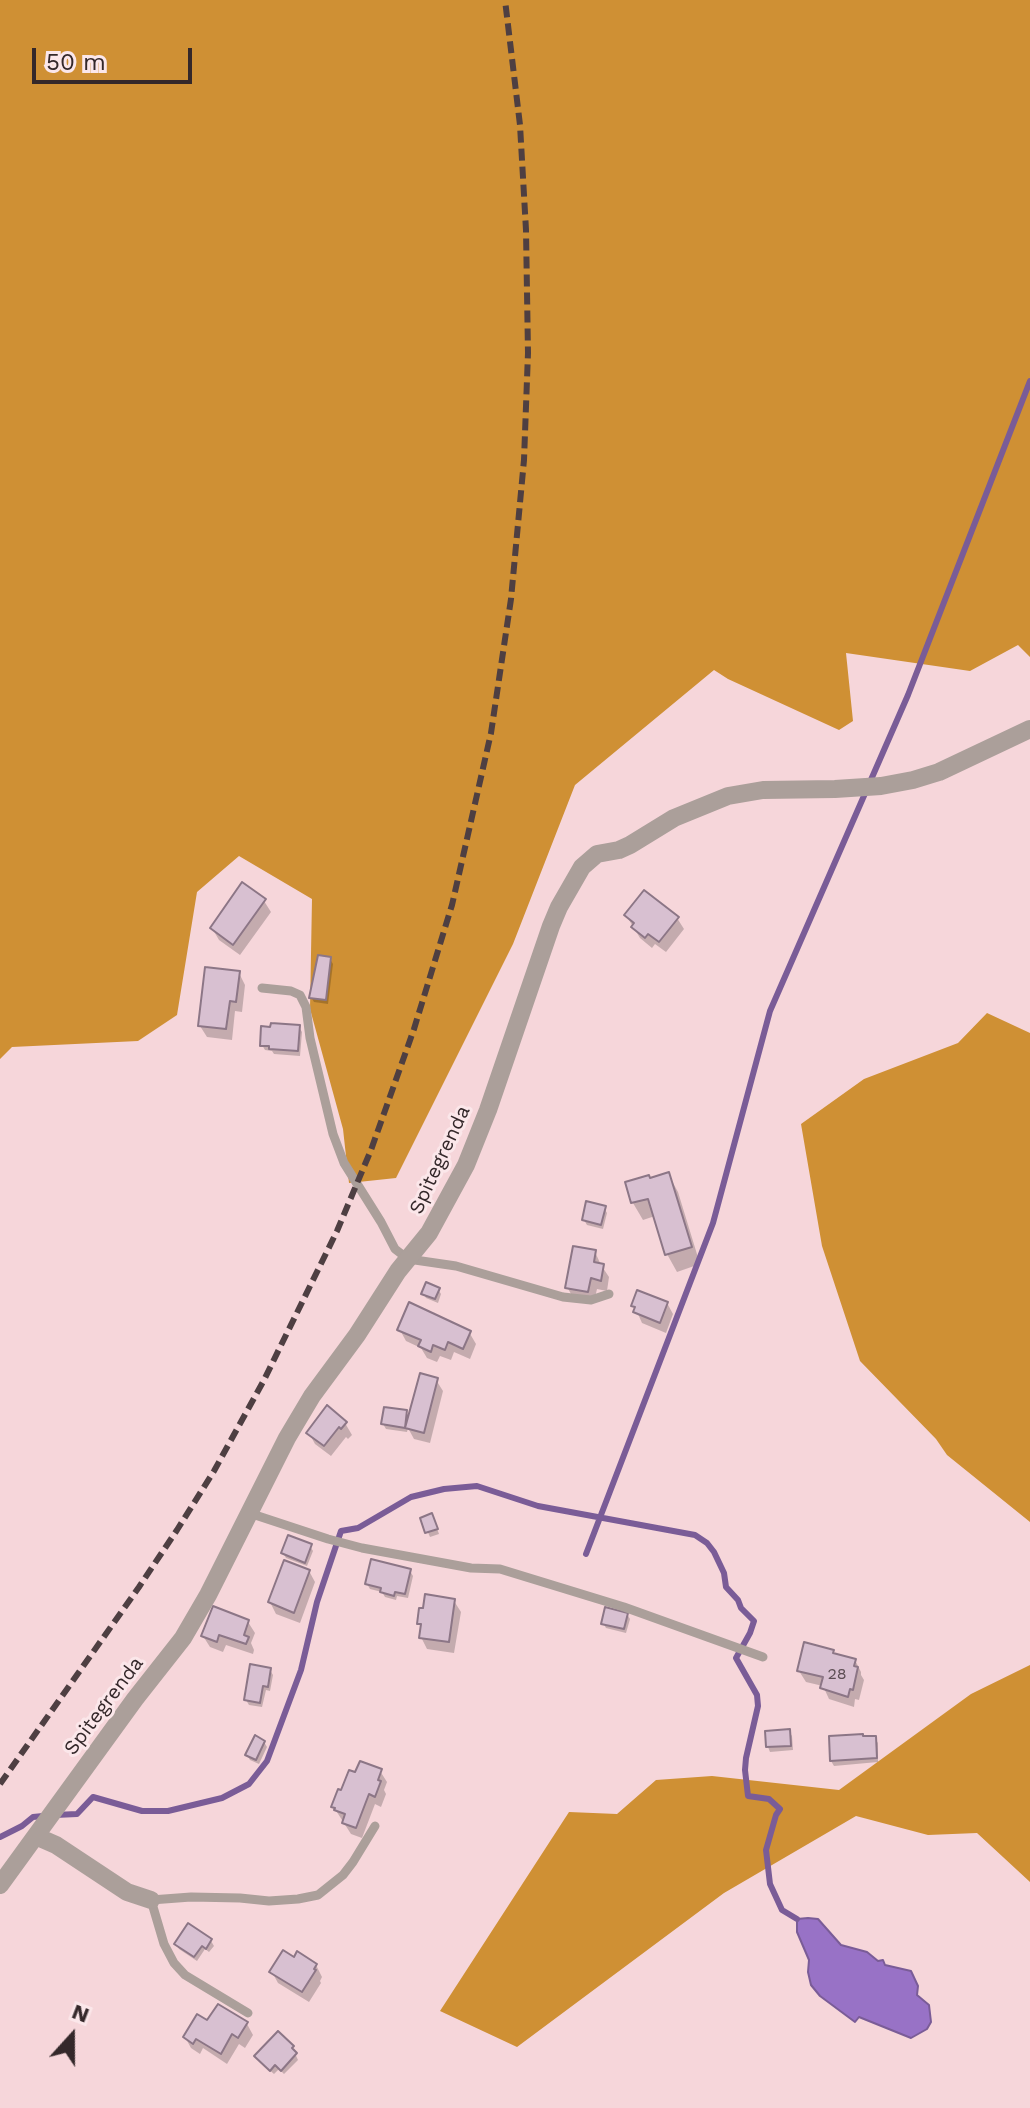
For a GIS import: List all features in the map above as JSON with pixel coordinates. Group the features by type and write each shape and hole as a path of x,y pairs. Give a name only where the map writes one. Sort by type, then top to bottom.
{"street":[{"name":"Spitegrenda","path":"0,1885 183,1638 312,1396 429,1233 466,1165 488,1110 559,907 588,861 597,854 630,845 674,818 728,796 763,790 881,786 913,780 939,772 1030,729"},
{"path":"37,1834 127,1892 151,1900"}],"lane":[{"path":"262,988 300,995 306,1007 328,1119 344,1163 395,1249 408,1259 456,1266 563,1297 591,1300 609,1294"},
{"path":"249,1513 362,1548 471,1568 500,1569 624,1607 763,1657"},
{"path":"248,2013 185,1975 174,1963 164,1944 151,1900 191,1897 269,1901 318,1895 343,1875 375,1826"}],"shaded area":[{"path":"0,0 1030,0 1030,657 1018,645 970,671 846,653 853,721 839,730 714,670 575,785 513,944 396,1178 349,1183 343,1129 310,1009 312,899 239,856 197,892 177,1015 138,1041 12,1047 0,1059"},
{"path":"987,1013 1030,1033 1030,1522 947,1455 936,1439 860,1361 822,1246 801,1124 864,1079 958,1043"},
{"path":"1030,1665 1030,1882 977,1833 928,1835 856,1816 724,1893 517,2047 440,2011 569,1812 617,1814 656,1780 712,1776 839,1790 971,1694"},
{"path":"797,1919 818,1919 841,1945 867,1952 878,1961 883,1960 885,1965 911,1971 918,1986 917,1995 929,2005 931,2022 927,2029 911,2038 859,2017 855,2022 820,1996 811,1985 809,1960 797,1932"}],"building":[{"path":"242,882 266,899 233,945 210,928"},
{"path":"644,890 679,917 659,942 648,934 645,938 631,927 634,923 624,915"},
{"path":"318,955 331,957 326,1000 309,998"},
{"path":"205,967 240,971 236,1002 230,1001 226,1029 198,1026"},
{"path":"271,1023 300,1025 298,1051 260,1046 261,1026 270,1027"},
{"path":"669,1172 692,1247 665,1255 648,1199 631,1203 625,1182"},
{"path":"586,1201 606,1206 601,1225 582,1220"},
{"path":"573,1246 596,1250 594,1262 604,1264 601,1281 591,1278 588,1292 565,1288"},
{"path":"426,1282 440,1288 435,1299 421,1294"},
{"path":"637,1290 668,1302 660,1323 633,1312 635,1307 631,1306"},
{"path":"409,1302 471,1331 463,1349 448,1342 445,1350 433,1345 431,1352 418,1346 421,1340 397,1330"},
{"path":"420,1373 438,1378 424,1433 405,1428"},
{"path":"327,1405 347,1422 324,1446 306,1433"},
{"path":"384,1407 407,1410 405,1428 381,1424"},
{"path":"432,1513 438,1529 425,1533 420,1518"},
{"path":"288,1535 312,1544 305,1563 281,1553"},
{"path":"371,1559 411,1569 405,1594 395,1592 394,1596 380,1592 381,1588 365,1584"},
{"path":"284,1560 310,1570 294,1613 268,1602"},
{"path":"425,1594 455,1599 449,1642 419,1638 419,1608 423,1608"},
{"path":"213,1606 249,1620 244,1635 249,1637 246,1644 219,1635 217,1642 201,1636"},
{"path":"605,1607 628,1613 624,1629 601,1624"},
{"path":"804,1642 856,1659 854,1666 858,1667 853,1690 850,1689 848,1697 820,1688 823,1677 797,1671"},
{"path":"250,1664 271,1668 268,1687 263,1686 260,1703 244,1700"},
{"path":"790,1729 791,1746 766,1747 765,1731"},
{"path":"255,1735 265,1741 256,1760 245,1755"},
{"path":"829,1736 876,1736 877,1758 830,1761"},
{"path":"360,1761 382,1769 375,1797 369,1794 356,1828 342,1823 345,1814 331,1807 349,1770 355,1772"},
{"path":"188,1923 212,1939 206,1949 202,1946 194,1957 174,1944"},
{"path":"283,1950 294,1957 297,1951 317,1964 302,1992 269,1972"},
{"path":"218,2004 248,2022 238,2038 232,2034 221,2054 196,2039 193,2044 183,2037 197,2014 207,2020"},
{"path":"278,2031 297,2053 281,2071 275,2065 270,2071 254,2056"}],"waterway":[{"path":"586,1554 713,1223 770,1011 908,695 1030,381"},
{"path":"55,1815 77,1814 93,1797 142,1811 168,1811 222,1798 249,1784 267,1761 301,1670 317,1602 341,1531 358,1528 411,1497 444,1489 477,1486 538,1506 695,1535 714,1552 724,1573 726,1587 754,1621 736,1658 757,1695 758,1706 746,1758 748,1796 769,1799 780,1809 766,1850 770,1884 782,1910 797,1919"},
{"path":"0,1837 33,1817 43,1816"}],"railway":[{"path":"0,1784 177,1530 214,1471 264,1380 337,1231 371,1150 414,1029 452,905 491,733 511,599 524,460 528,353 526,230 520,125 505,0"}]}
